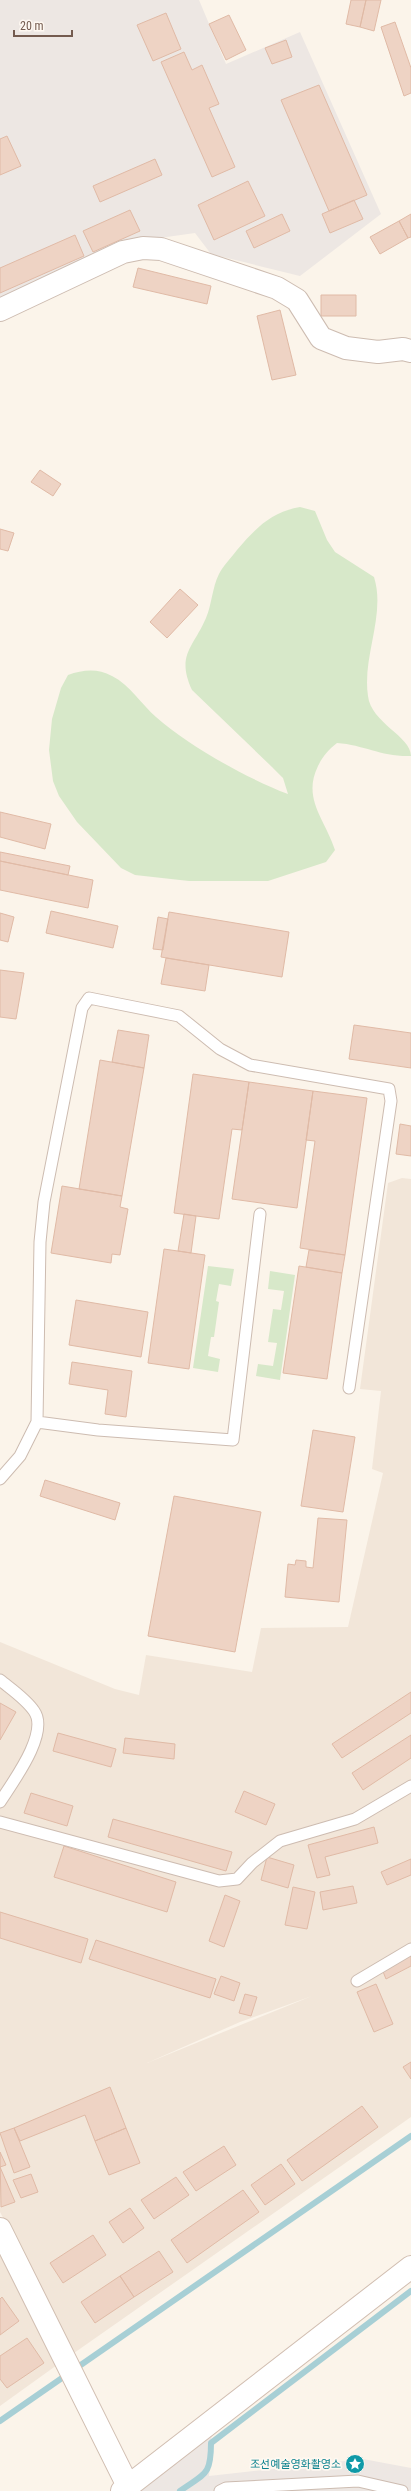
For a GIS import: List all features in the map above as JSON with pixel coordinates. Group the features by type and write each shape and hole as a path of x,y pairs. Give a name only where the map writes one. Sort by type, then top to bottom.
{"street":[{"path":"0,310 123,252 143,248 161,249 277,288 297,300 321,338 346,348 378,352 403,349 411,351"},
{"path":"0,2229 131,2489 411,2268"}],"lane":[{"path":"0,1479 20,1456 37,1422 40,1242 44,1202 82,1008 89,998 179,1016 220,1049 250,1065 388,1089 392,1101 349,1388"},
{"path":"37,1422 98,1430 233,1440 260,1214"},
{"path":"0,1680 35,1711 38,1726 32,1750 0,1802"},
{"path":"0,1822 219,1881 237,1879 252,1863 280,1841 355,1819 411,1786"},
{"path":"357,1981 411,1948"},
{"path":"220,2491 226,2488 358,2481 402,2491"}],"shaded area":[{"path":"0,0 199,0 226,64 300,32 381,214 300,276 211,254 195,233 124,243 0,303"},
{"path":"402,1178 411,1179 411,2117 74,2353 0,2212 0,1642 115,1689 139,1695 146,1655 252,1672 261,1628 348,1627 383,1473 372,1469 381,1391 360,1389 388,1183","holes":["312,1996 147,2063 240,2022"]},
{"path":"0,2249 57,2365 0,2406"},
{"name":"조선예술영화촬영소","path":"212,2428 209,2476 363,2459 411,2468 411,2491 134,2491"}],"green space":[{"path":"300,507 315,511 327,540 335,552 374,577 377,591 377,606 376,621 368,666 368,696 371,706 376,714 405,742 411,756 391,755 337,743 326,753 318,766 312,789 317,809 335,850 326,862 268,881 189,881 135,875 121,868 77,822 59,796 53,781 49,750 52,719 61,688 68,675 90,671 106,673 118,680 130,690 169,728 201,750 236,770 288,794 283,778 192,690 187,678 186,660 188,652 206,618 210,607 213,590 223,568 244,542 265,522 272,517 290,509"},
{"path":"208,1266 234,1269 231,1286 219,1284 216,1301 219,1302 214,1337 211,1337 208,1356 220,1359 218,1372 193,1368"},
{"path":"270,1271 295,1275 280,1380 256,1376 258,1364 273,1366 277,1343 268,1342 273,1309 281,1310 284,1291 268,1289"}],"building":[{"path":"351,0 366,0 360,27 346,24"},
{"path":"366,0 381,0 374,31 360,27"},
{"path":"166,13 181,49 153,61 137,25"},
{"path":"229,15 246,50 226,60 209,24"},
{"path":"395,22 411,68 411,93 404,96 381,27"},
{"path":"286,40 292,57 272,64 265,48"},
{"path":"184,52 192,70 202,65 219,104 209,108 235,167 212,177 161,62"},
{"path":"319,85 367,195 329,211 281,100"},
{"path":"7,136 21,166 0,175 0,139"},
{"path":"155,159 162,175 100,202 93,186"},
{"path":"248,181 265,216 214,240 198,205"},
{"path":"354,200 363,219 330,233 322,214"},
{"path":"130,210 140,231 93,252 83,231"},
{"path":"282,214 290,231 254,248 246,231"},
{"path":"411,214 411,237 408,238 399,221"},
{"path":"399,221 408,238 380,254 370,237"},
{"path":"75,235 84,256 0,293 0,268"},
{"path":"138,268 211,286 207,304 133,287"},
{"path":"321,295 356,295 356,316 321,316"},
{"path":"280,310 296,375 272,380 257,316"},
{"path":"40,470 61,484 53,496 31,482"},
{"path":"0,529 14,533 8,551 0,549"},
{"path":"180,589 198,605 167,638 150,622"},
{"path":"0,812 51,824 45,849 0,837"},
{"path":"0,852 70,866 68,875 0,861"},
{"path":"0,861 93,880 88,908 0,890"},
{"path":"51,911 118,926 113,948 46,933"},
{"path":"169,912 289,932 282,977 161,957"},
{"path":"0,913 14,917 8,942 0,940"},
{"path":"158,917 168,919 163,950 153,949"},
{"path":"166,958 209,965 205,991 161,984"},
{"path":"0,970 24,973 16,1019 0,1017"},
{"path":"354,1025 411,1033 411,1068 349,1059"},
{"path":"118,1030 149,1035 144,1068 112,1062"},
{"path":"100,1060 144,1068 122,1196 79,1189"},
{"path":"193,1074 249,1082 242,1130 232,1129 219,1219 174,1213"},
{"path":"249,1082 313,1091 297,1208 232,1199"},
{"path":"313,1091 367,1098 345,1255 300,1248 315,1141 306,1140"},
{"path":"400,1124 411,1126 411,1156 396,1154"},
{"path":"62,1186 122,1196 120,1207 128,1209 120,1255 112,1254 111,1263 51,1253"},
{"path":"184,1214 196,1216 191,1253 178,1251"},
{"path":"164,1249 205,1255 189,1369 148,1363"},
{"path":"309,1250 345,1255 342,1273 306,1267"},
{"path":"299,1266 342,1273 327,1379 283,1373"},
{"path":"76,1300 148,1312 141,1357 69,1345"},
{"path":"72,1362 132,1371 126,1417 105,1414 108,1390 69,1384"},
{"path":"313,1430 355,1437 343,1512 301,1506"},
{"path":"45,1480 120,1503 115,1520 40,1496"},
{"path":"174,1496 261,1512 235,1652 148,1636"},
{"path":"318,1518 347,1520 339,1602 285,1597 288,1564 295,1565 296,1560 306,1561 306,1567 313,1568"},
{"path":"411,1692 411,1713 342,1758 332,1744"},
{"path":"0,1703 16,1712 0,1740"},
{"path":"58,1733 116,1749 111,1767 53,1751"},
{"path":"411,1735 411,1758 363,1790 352,1773"},
{"path":"125,1738 175,1744 174,1759 123,1753"},
{"path":"244,1791 275,1804 266,1825 235,1812"},
{"path":"31,1793 73,1806 67,1826 24,1813"},
{"path":"113,1819 232,1852 226,1871 108,1837"},
{"path":"374,1827 378,1843 325,1857 330,1875 317,1878 308,1845"},
{"path":"64,1846 176,1882 167,1912 54,1877"},
{"path":"267,1857 294,1865 288,1888 261,1880"},
{"path":"411,1859 411,1875 387,1885 381,1872"},
{"path":"353,1886 357,1903 323,1910 320,1892"},
{"path":"293,1887 315,1892 307,1929 285,1925"},
{"path":"225,1895 240,1901 224,1947 209,1941"},
{"path":"0,1912 88,1939 81,1963 0,1938"},
{"path":"96,1940 216,1979 210,1998 89,1959"},
{"path":"411,1955 411,1966 386,1979 382,1969"},
{"path":"221,1976 240,1983 234,2001 214,1994"},
{"path":"376,1984 393,2024 374,2032 357,1992"},
{"path":"245,1994 257,1997 251,2016 239,2013"},
{"path":"411,2062 411,2079 403,2067"},
{"path":"110,2087 126,2128 95,2141 85,2115 20,2141 14,2128"},
{"path":"362,2106 378,2127 302,2181 287,2160"},
{"path":"14,2128 30,2167 14,2173 0,2133"},
{"path":"126,2128 140,2163 109,2175 95,2141"},
{"path":"224,2146 236,2165 196,2191 183,2172"},
{"path":"0,2152 6,2165 0,2167"},
{"path":"281,2164 295,2184 265,2205 251,2185"},
{"path":"0,2168 15,2202 1,2207"},
{"path":"31,2174 38,2192 21,2198 13,2180"},
{"path":"176,2177 189,2195 154,2219 141,2200"},
{"path":"243,2190 259,2212 187,2263 171,2240"},
{"path":"130,2208 144,2228 123,2243 109,2222"},
{"path":"93,2235 106,2255 63,2283 50,2263"},
{"path":"159,2251 173,2272 134,2297 120,2276"},
{"path":"120,2276 134,2297 95,2323 81,2302"},
{"path":"2,2297 19,2321 0,2335 0,2299"},
{"path":"27,2338 44,2363 7,2388 0,2379 0,2356"}],"waterway":[{"path":"0,2421 411,2136"},
{"path":"180,2491 205,2473 210,2462 211,2443 411,2291"}],"place":[{"name":"조선예술영화촬영소","path":"355,2464"}]}
